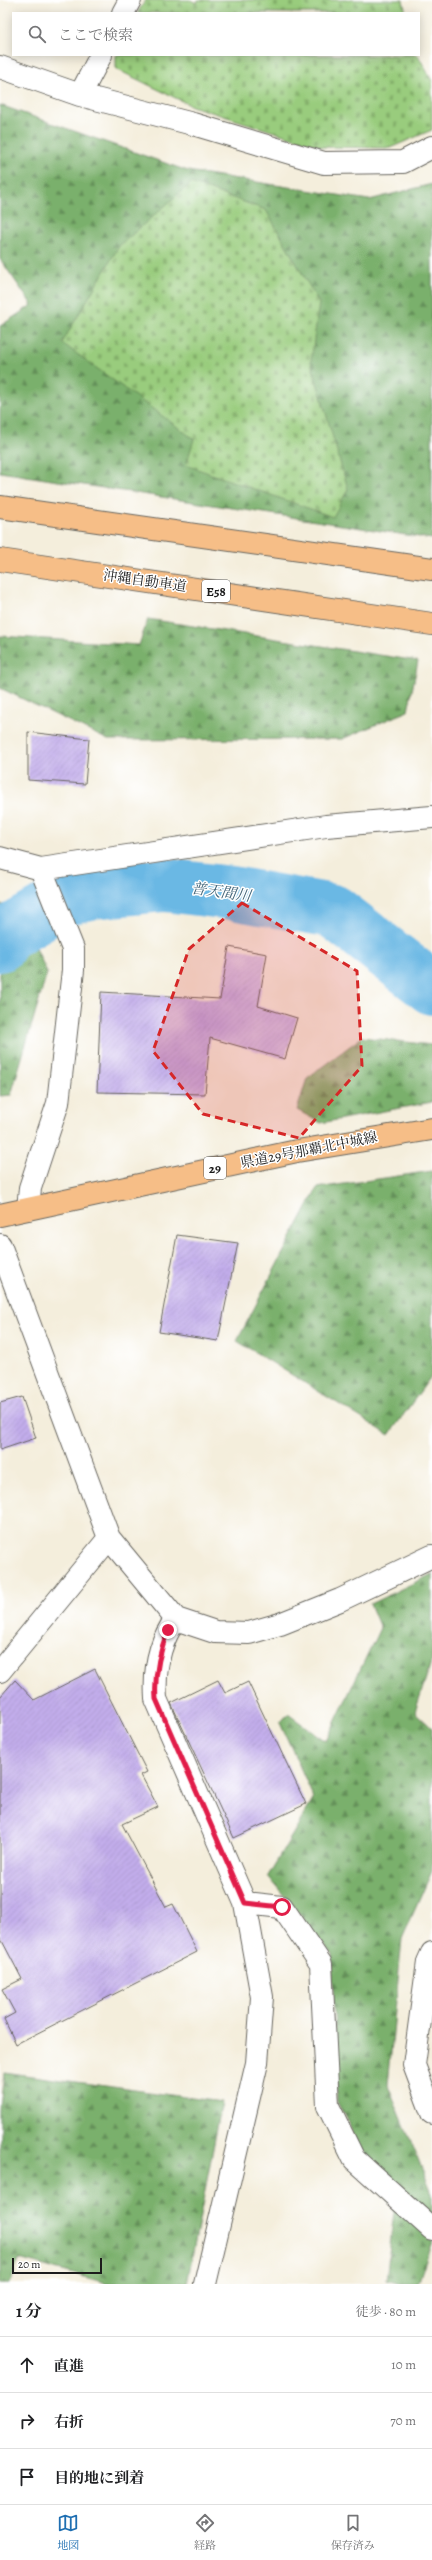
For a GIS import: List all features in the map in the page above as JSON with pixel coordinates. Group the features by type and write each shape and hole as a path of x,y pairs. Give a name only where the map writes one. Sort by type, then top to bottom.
{"main road":[{"path":"0,507 432,568"},
{"name":"沖縄自動車道","path":"0,560 432,624"},
{"name":"県道29号那覇北中城線","path":"0,1215 297,1151 432,1130"}],"street":[{"path":"124,12 130,0"},
{"path":"80,95 100,56"},
{"path":"0,67 80,95 193,124 324,163 403,162 432,147"},
{"path":"0,858 41,870 326,826 432,817"},
{"path":"28,1209 30,1188 58,1103 73,970 73,949 41,870"},
{"path":"0,1245 109,1538 176,1619 215,1632 249,1633 280,1624 340,1600 432,1556"},
{"path":"0,1671 109,1538"},
{"path":"176,1619 168,1630 161,1650 154,1678 156,1699 245,1903 262,1997 257,2063 205,2284"},
{"path":"245,1903 282,1907 321,1964 328,2106 354,2159 432,2229"},
{"path":"432,1953 428,1962 414,2065 432,2113"}],"highlighted area":[{"path":"242,903 357,971 362,1066 299,1138 203,1114 153,1051 189,949"}],"green space":[{"path":"146,0 190,0 197,3 198,0 403,0 406,12 138,12"},
{"path":"116,56 419,56 432,81 432,130 390,148 322,147 192,106 116,69"},
{"path":"0,105 188,171 369,200 432,184 432,539 0,472 0,326 32,305 0,259"},
{"path":"191,183 266,210 319,303 311,362 348,489 333,517 186,465 194,439 62,343 119,246"},
{"path":"148,619 418,661 408,711 342,739 108,740 0,688 0,636 139,645"},
{"path":"17,904 47,973 11,1095 0,1096 0,905"},
{"path":"362,1037 432,1045 432,1102 321,1123 297,1110 307,1078"},
{"path":"432,1171 432,1375 389,1435 237,1341 317,1188"},
{"path":"432,1574 432,1659 415,1712 432,1728 432,1871 402,1939 388,2085 432,2193 432,2241 418,2284 399,2284 386,2280 394,2211 337,2102 332,1955 268,1876 314,1798 280,1723 288,1714 326,1741 380,1628 370,1604"},
{"path":"4,2072 222,2102 187,2284 110,2284 19,2259 10,2284 0,2284 0,2110"}],"building":[{"path":"28,732 89,739 85,784 28,780"},
{"path":"229,947 267,954 258,1006 297,1018 285,1059 210,1038 205,1094 97,1092 101,992 220,999"},
{"path":"177,1235 238,1243 218,1341 159,1332"},
{"path":"22,1397 36,1438 0,1450 0,1403"},
{"path":"95,1669 147,1772 141,1775 158,1807 122,1824 166,1907 173,1904 197,1952 16,2044 4,2019 15,2013 2,1989 22,1979 0,1937 0,1697 15,1680 34,1700"},
{"path":"218,1680 225,1693 248,1682 306,1804 234,1838 171,1703"}],"waterway":[{"name":"普天間川","path":"0,945 5,935 68,898 93,892 165,885 232,893 333,911 432,988"}],"route":[{"path":"168,1630 154,1678 156,1699 245,1903 282,1907"}]}
